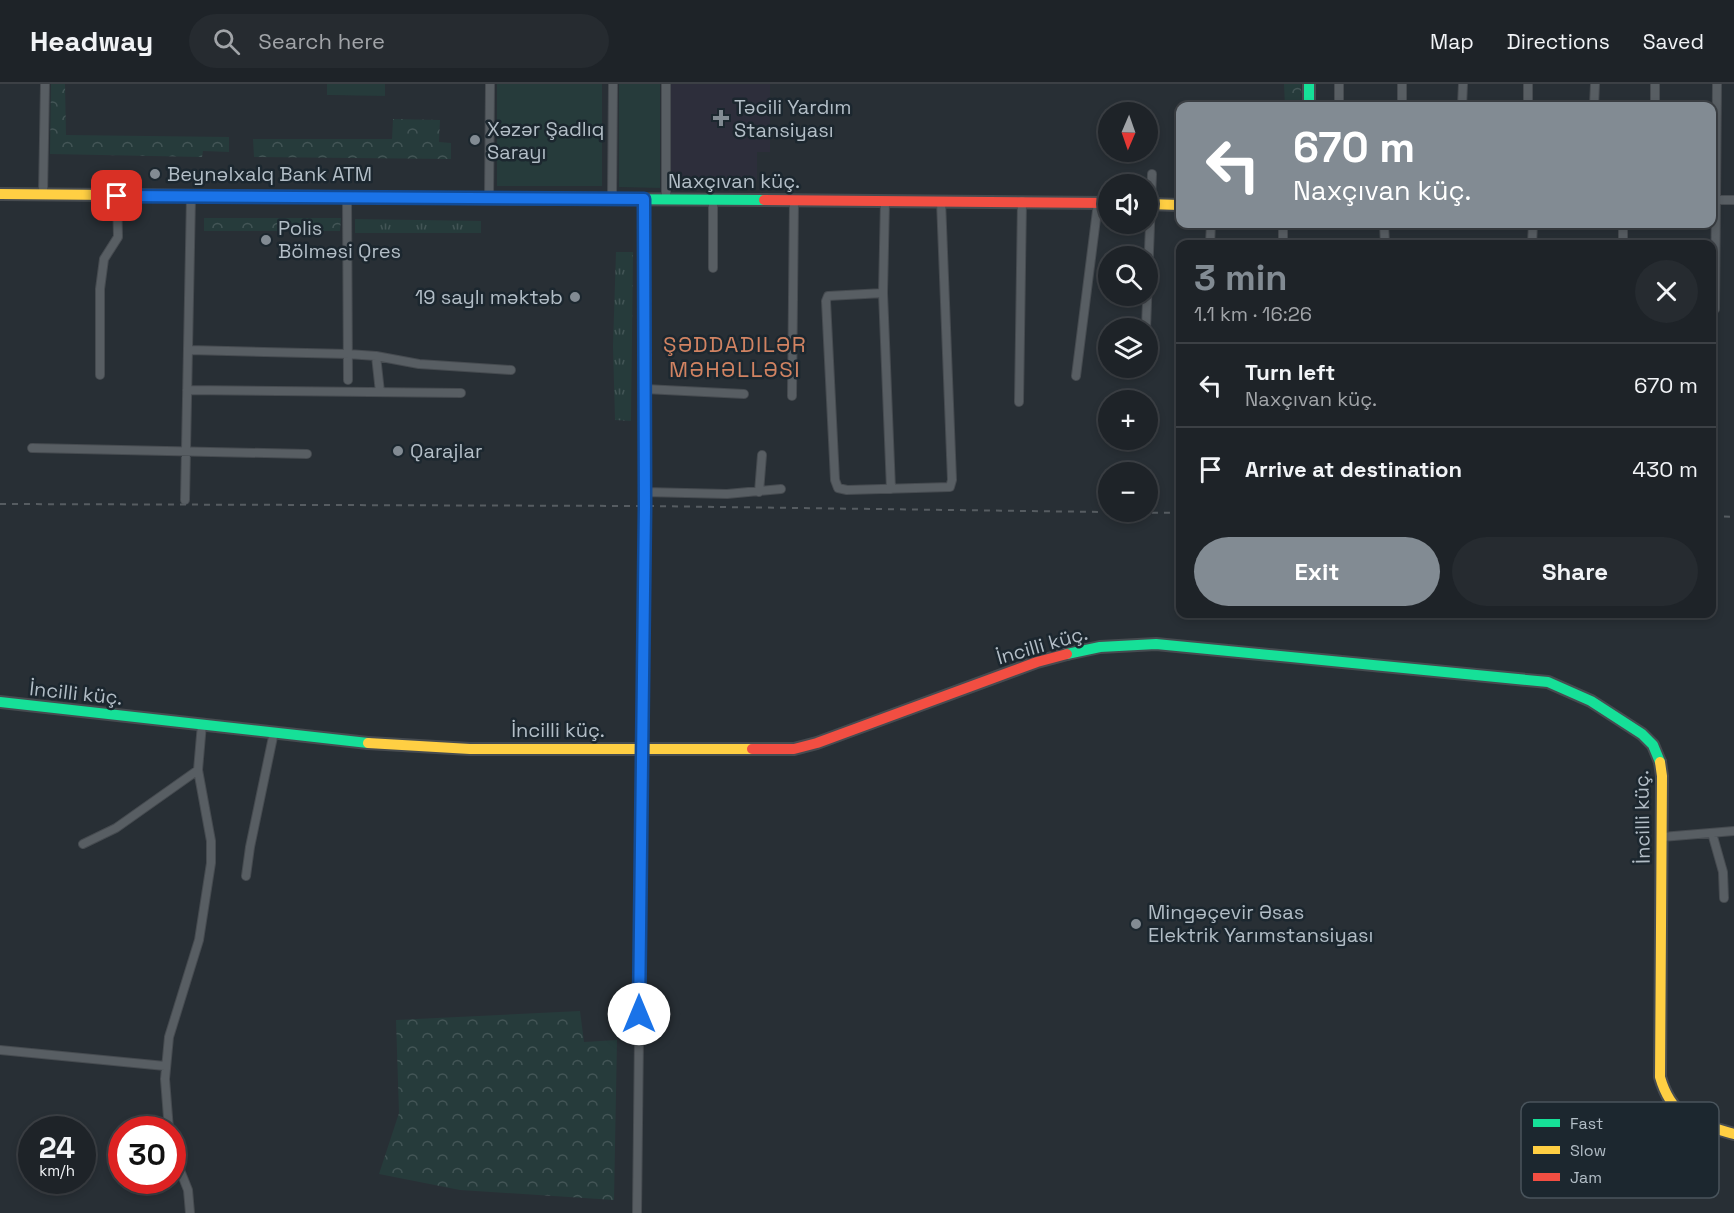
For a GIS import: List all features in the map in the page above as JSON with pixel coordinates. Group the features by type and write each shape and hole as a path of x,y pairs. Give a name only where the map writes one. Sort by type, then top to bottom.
{"street":[{"path":"43,194 45,84"},
{"path":"489,199 490,84"},
{"path":"612,199 613,84"},
{"path":"666,84 666,199"},
{"path":"1309,84 1309,102"},
{"path":"1339,84 1339,102"},
{"path":"1402,84 1402,102"},
{"path":"1462,102 1463,84"},
{"path":"1528,84 1528,102"},
{"path":"1594,84 1594,102"},
{"path":"1655,84 1655,102"},
{"path":"1716,123 1717,84"},
{"name":"Naxçıvan küç.","path":"0,194 1098,203"},
{"path":"100,375 100,289 104,259 118,237 117,196"},
{"path":"185,500 191,196"},
{"path":"347,198 348,381"},
{"path":"637,1213 645,492 644,199"},
{"path":"712,199 713,268"},
{"path":"792,396 794,200"},
{"path":"1716,200 1734,200"},
{"path":"885,201 883,293 891,489"},
{"path":"883,293 828,296 826,301 835,480 838,488 847,490 950,487 952,480 941,201"},
{"path":"1019,402 1022,201"},
{"path":"1158,204 1176,205"},
{"path":"1076,376 1098,234"},
{"path":"1146,318 1148,234"},
{"path":"189,350 348,354 376,356 419,364 511,370"},
{"path":"376,356 380,392"},
{"path":"645,389 744,394"},
{"path":"188,390 461,393"},
{"path":"33,448 307,454"},
{"path":"759,492 762,455"},
{"path":"645,492 727,494 781,489"},
{"name":"İncilli küç.","path":"0,702 370,742 470,749 794,749 828,740 1037,662 1100,647 1156,644 1200,647 1548,682 1600,706 1642,734 1653,745 1660,760 1662,776 1660,1077 1662,1090 1668,1102"},
{"path":"167,1116 165,1066 168,1037 191,972 199,940 211,863 211,841 198,770 202,724"},
{"path":"246,876 274,732"},
{"path":"83,844 116,828 198,770"},
{"path":"1662,837 1734,831"},
{"path":"1712,833 1723,872 1724,898"},
{"path":"0,1050 165,1066"},
{"name":"İncilli küç.","path":"1719,1129 1734,1134"},
{"path":"186,1185 190,1213"}],"shaded area":[{"name":"Təcili Yardım Stansiyası","path":"671,84 770,84 770,152 757,152 757,181 671,181"}],"green space":[{"path":"51,84 65,84 66,135 229,137 229,152 203,151 202,157 50,154"},
{"path":"327,84 385,84 385,96 327,95"},
{"path":"497,84 602,84 602,186 497,186"},
{"path":"619,84 660,84 660,188 619,187"},
{"path":"1284,84 1301,84 1302,102 1285,102"},
{"path":"393,119 440,120 439,142 451,143 451,159 254,157 253,139 392,139"},
{"path":"204,218 341,218 340,231 204,231"},
{"path":"355,219 481,221 481,233 355,233"},
{"path":"616,252 633,252 631,421 615,420 613,346"},
{"path":"580,1011 584,1042 617,1040 614,1200 460,1190 379,1174 399,1113 396,1020"}],"railway":[{"path":"0,504 645,506 1176,513"},
{"path":"1716,516 1734,517"}],"traffic: fast":[{"path":"1309,84 1309,102"},
{"path":"448,198 764,200"},
{"path":"1067,654 1100,647 1156,644 1548,682 1591,701 1642,734 1653,745 1660,762"},
{"path":"0,702 368,743"}],"traffic: slow":[{"path":"0,194 448,198"},
{"path":"1158,204 1176,205"},
{"path":"368,743 470,749 752,749"},
{"path":"1660,762 1662,776 1660,1077 1671,1102"},
{"path":"1719,1129 1734,1134"}],"traffic: jam":[{"path":"764,200 1098,203"},
{"path":"752,749 794,749 817,743 1037,662 1067,654"}],"place":[{"name":"Təcili Yardım Stansiyası","path":"721,118"},
{"name":"Xəzər Şadlıq Sarayı","path":"475,140"},
{"name":"Beynəlxalq Bank ATM","path":"155,174"},
{"name":"Polis Bölməsi Qres","path":"266,240"},
{"name":"19 saylı məktəb","path":"575,297"},
{"name":"Qarajlar","path":"398,451"},
{"name":"Mingəçevir Əsas Elektrik Yarımstansiyası","path":"1136,924"}],"district":[{"name":"ŞƏDDADILƏR MƏHƏLLƏSI","path":"735,356"}],"route":[{"path":"117,196 644,199 645,507 639,1014"}]}
